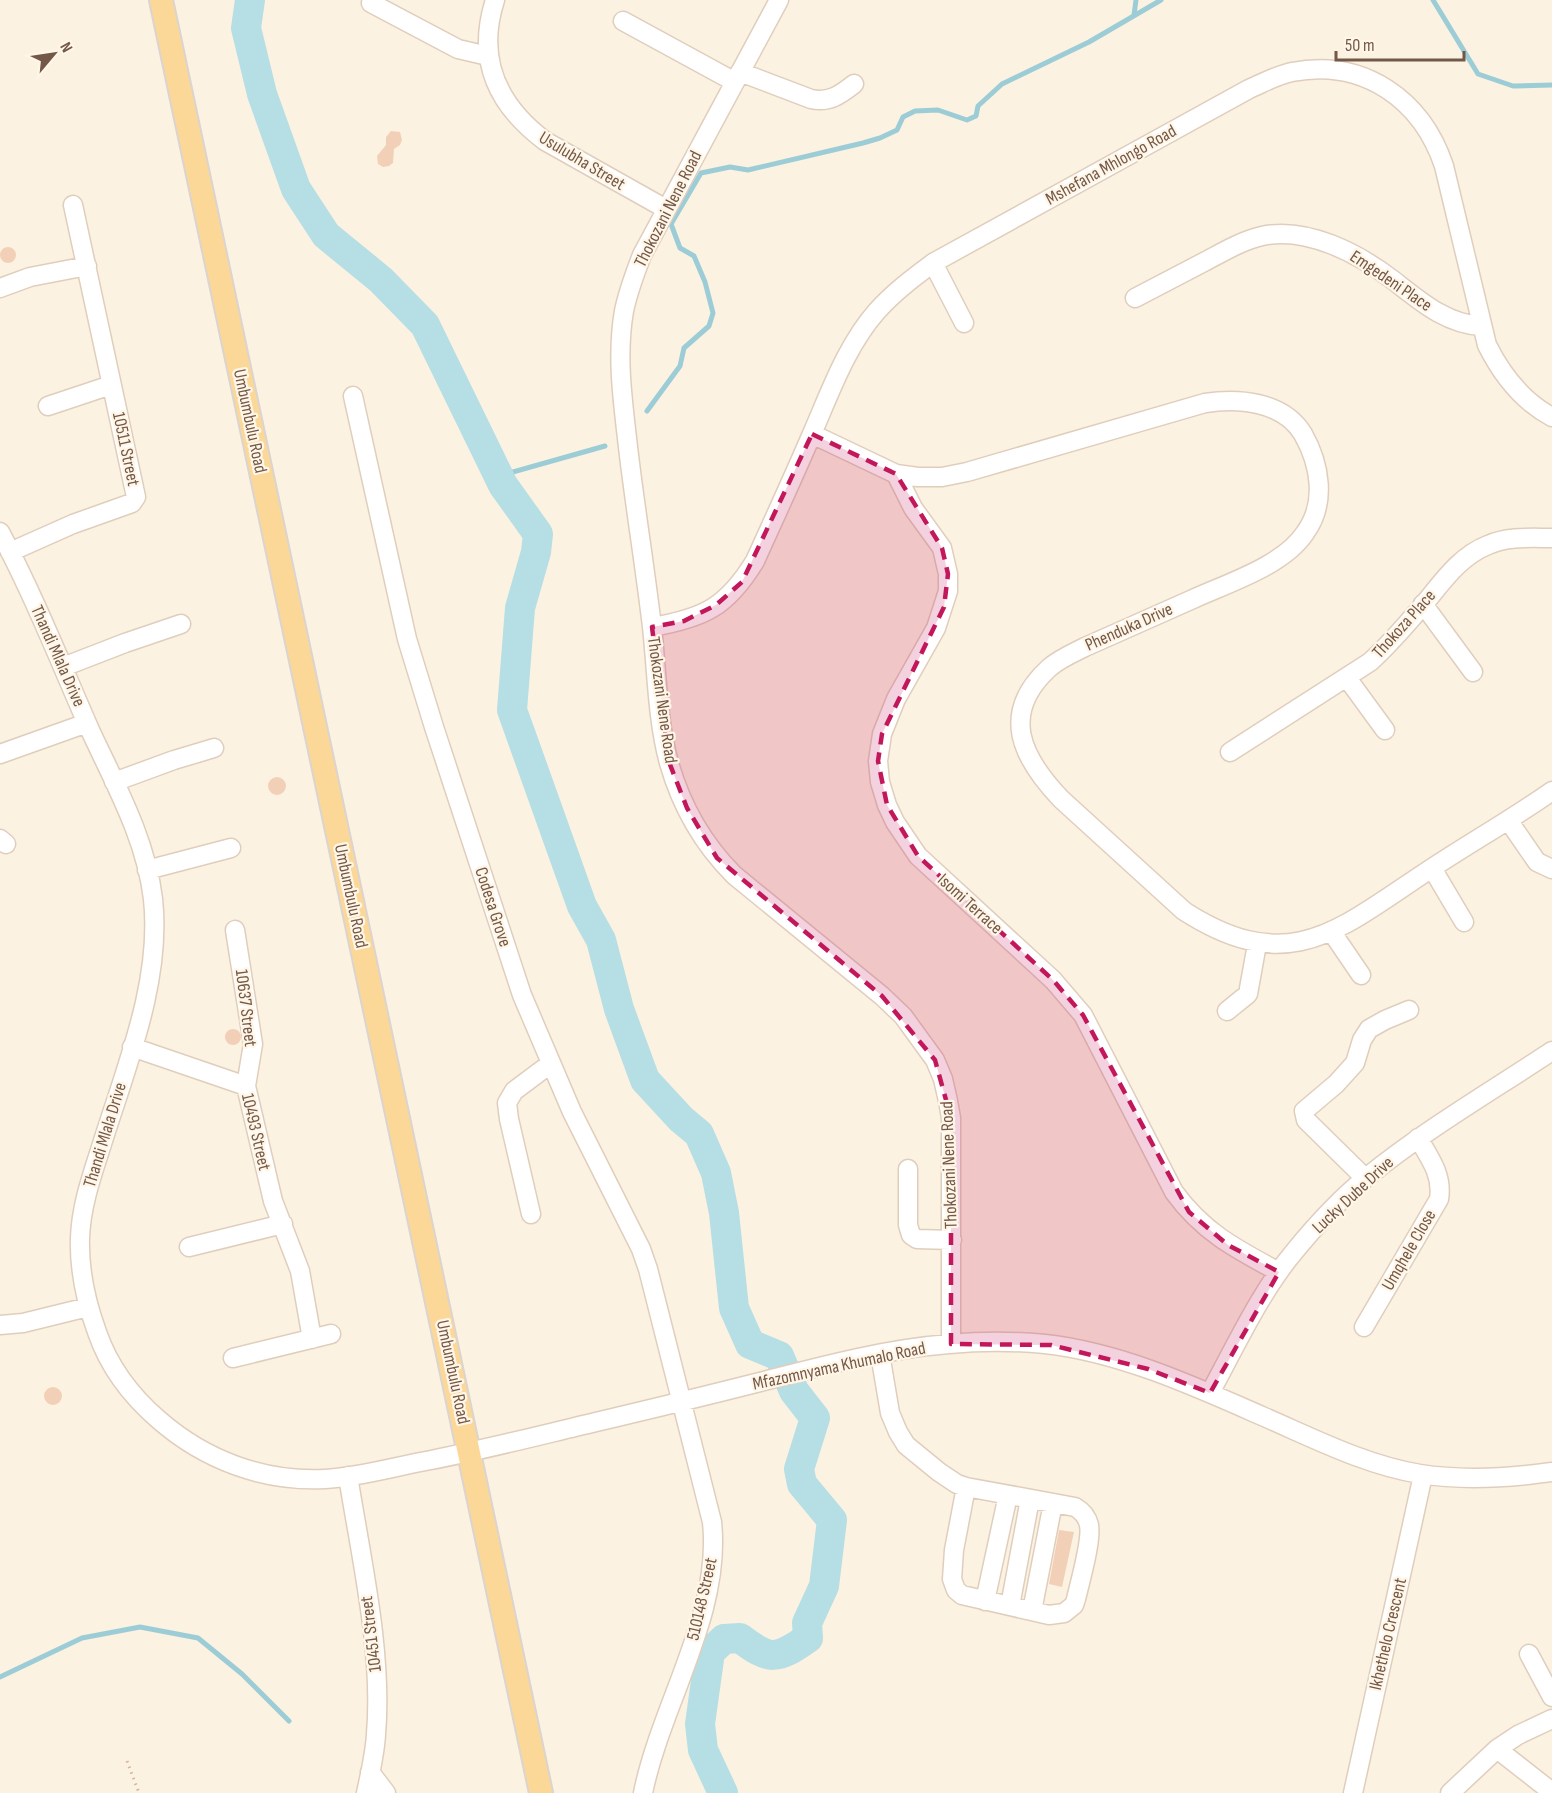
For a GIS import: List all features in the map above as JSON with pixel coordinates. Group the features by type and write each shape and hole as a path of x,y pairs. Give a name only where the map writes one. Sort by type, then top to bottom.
{"main road":[{"name":"Umbumbulu Road","path":"161,0 471,1453 541,1793"}],"street":[{"name":"Usulubha Street","path":"495,0 487,39 488,56 492,74 514,114 529,129 581,162 666,209"},
{"name":"Thokozani Nene Road","path":"779,0 642,255 624,312 619,370 664,739 669,762 687,808 704,841 717,858 734,875 882,996 903,1016 935,1060 943,1079 951,1118 951,1344"},
{"path":"372,3 458,49 488,56"},
{"path":"623,21 738,77 811,99 822,101 833,98 854,84"},
{"name":"Mshefana Mhlongo Road","path":"652,627 684,621 702,614 742,582 755,561 832,386 860,334 894,293 933,263 1249,89 1291,72 1335,71 1354,74 1378,83 1409,106 1427,127 1444,166 1487,345 1497,365 1512,385 1552,417"},
{"name":"10511 Street","path":"10,552 73,524 135,501 135,490 73,205"},
{"name":"Emgedeni Place","path":"1135,298 1236,245 1261,236 1275,234 1322,242 1361,257 1440,314 1466,325 1481,326"},
{"path":"933,263 964,323"},
{"path":"0,288 30,277 87,266"},
{"path":"48,406 111,385"},
{"name":"Codesa Grove","path":"353,396 407,639 434,727 518,984 550,1064 641,1249 681,1401"},
{"name":"Phenduka Drive","path":"812,434 896,474 942,477 967,472 1205,403 1224,400 1257,403 1281,415 1300,430 1309,446 1320,483 1313,518 1305,533 1292,547 1252,572 1062,659 1050,667 1036,682 1026,700 1021,718 1021,735 1032,764 1042,779 1184,911 1206,925 1227,935 1257,944 1275,945 1314,939 1354,920 1552,791"},
{"name":"Isomi Terrace","path":"896,474 912,508 942,548 948,574 948,591 936,628 896,699 882,734 878,761 880,782 894,822 918,856 1053,980 1083,1015 1174,1192 1189,1212 1228,1245 1279,1272"},
{"name":"Thandi Mlala Drive","path":"0,532 114,782 141,847 153,897 151,976 82,1215 82,1281 87,1307 113,1368 150,1412 193,1447 228,1464 261,1473 323,1479 471,1453"},
{"name":"Thokoza Place","path":"1230,752 1347,678 1387,647 1454,567 1476,550 1503,540 1552,538"},
{"path":"1423,604 1473,672"},
{"path":"63,667 181,624"},
{"path":"1347,678 1385,730"},
{"path":"0,754 87,723"},
{"path":"114,782 214,748"},
{"path":"1508,820 1537,862 1552,869"},
{"path":"147,870 231,848"},
{"path":"1432,868 1464,922"},
{"name":"10637 Street","path":"235,930 253,1044 246,1086"},
{"path":"1331,931 1361,975"},
{"path":"1227,1011 1248,994 1257,944"},
{"path":"1365,1178 1306,1120 1304,1111 1336,1084 1355,1063 1362,1040 1369,1029 1409,1010"},
{"name":"10493 Street","path":"132,1047 246,1086 268,1183 294,1251 305,1289 312,1340"},
{"name":"Lucky Dube Drive","path":"1210,1393 1279,1272 1308,1236 1365,1178 1418,1138 1552,1051"},
{"path":"531,1214 507,1103 514,1091 550,1064"},
{"name":"Umqhele Close","path":"1364,1327 1439,1199 1440,1181 1430,1157 1418,1138"},
{"path":"908,1170 908,1225 911,1235 918,1239 952,1240"},
{"path":"189,1247 283,1224"},
{"path":"0,1325 23,1323 87,1307"},
{"path":"233,1358 331,1334"},
{"name":"Mfazomnyama Khumalo Road","path":"471,1453 806,1370 880,1354 951,1344 1010,1342 1051,1345 1148,1370 1210,1393 1364,1459 1423,1474 1512,1478 1552,1473"},
{"path":"880,1354 890,1413 906,1445 949,1480 966,1487 1074,1507 1082,1511 1090,1532 1074,1605 1064,1613 1056,1615 962,1595 953,1586 954,1550 966,1487"},
{"name":"510148 Street","path":"643,1793 655,1748 696,1631 713,1564 712,1522 681,1401"},
{"name":"Ikhethelo Crescent","path":"1353,1793 1423,1474"},
{"name":"10451 Street","path":"348,1476 372,1627 377,1682 376,1735 366,1793"},
{"path":"1009,1606 1031,1499"},
{"path":"1009,1606 1031,1499"},
{"path":"1529,1654 1552,1698"},
{"path":"1450,1793 1497,1749 1552,1719"},
{"path":"1497,1749 1552,1792"},
{"path":"370,1772 386,1793"}],"path":[{"path":"127,1761 139,1793"}],"highlighted area":[{"path":"812,434 896,474 942,548 948,574 944,607 882,734 878,761 887,805 918,856 1053,980 1083,1015 1189,1212 1228,1245 1279,1272 1210,1393 1148,1369 1051,1345 951,1344 951,1118 935,1060 882,996 717,858 687,808 669,762 652,627 684,621 716,605 742,582"}],"building":[{"path":"391,131 400,132 402,140 400,145 394,149 393,163 383,167 378,164 377,156 386,145 386,137"},
{"path":"5,247 11,247 16,255 14,261 5,263 0,258 0,252"},
{"path":"277,777 283,780 286,786 283,792 277,795 271,792 268,786 271,780"},
{"path":"230,1029 236,1029 241,1037 239,1043 230,1045 225,1040 225,1034"},
{"path":"53,1387 59,1390 62,1396 59,1402 53,1405 47,1402 44,1396 47,1390"},
{"path":"1059,1530 1074,1532 1062,1587 1049,1584"}],"waterway":[{"path":"250,0 246,28 262,94 296,189 326,235 381,280 425,325 503,485 538,534 536,552 520,608 512,710 582,906 601,940 619,1009 645,1080 681,1119 699,1134 716,1173 724,1213 734,1308 750,1344 779,1356 794,1391 815,1418 799,1469 802,1484 832,1520 824,1586 807,1623 808,1638 789,1651 774,1655 767,1654 740,1638 724,1639 710,1652 700,1724 703,1750 723,1793"},
{"path":"1134,15 1136,0"},
{"path":"647,411 680,366 684,348 709,326 713,313 705,282 694,256 680,248 671,224 701,173 730,167 748,170 863,143 897,130 903,117 915,111 938,110 967,120 976,116 978,106 1002,84 1089,42 1161,0"},
{"path":"1433,0 1478,74 1513,86 1552,85"},
{"path":"499,476 605,446"},
{"path":"0,1677 82,1638 140,1627 198,1638 242,1674 289,1721"}]}
